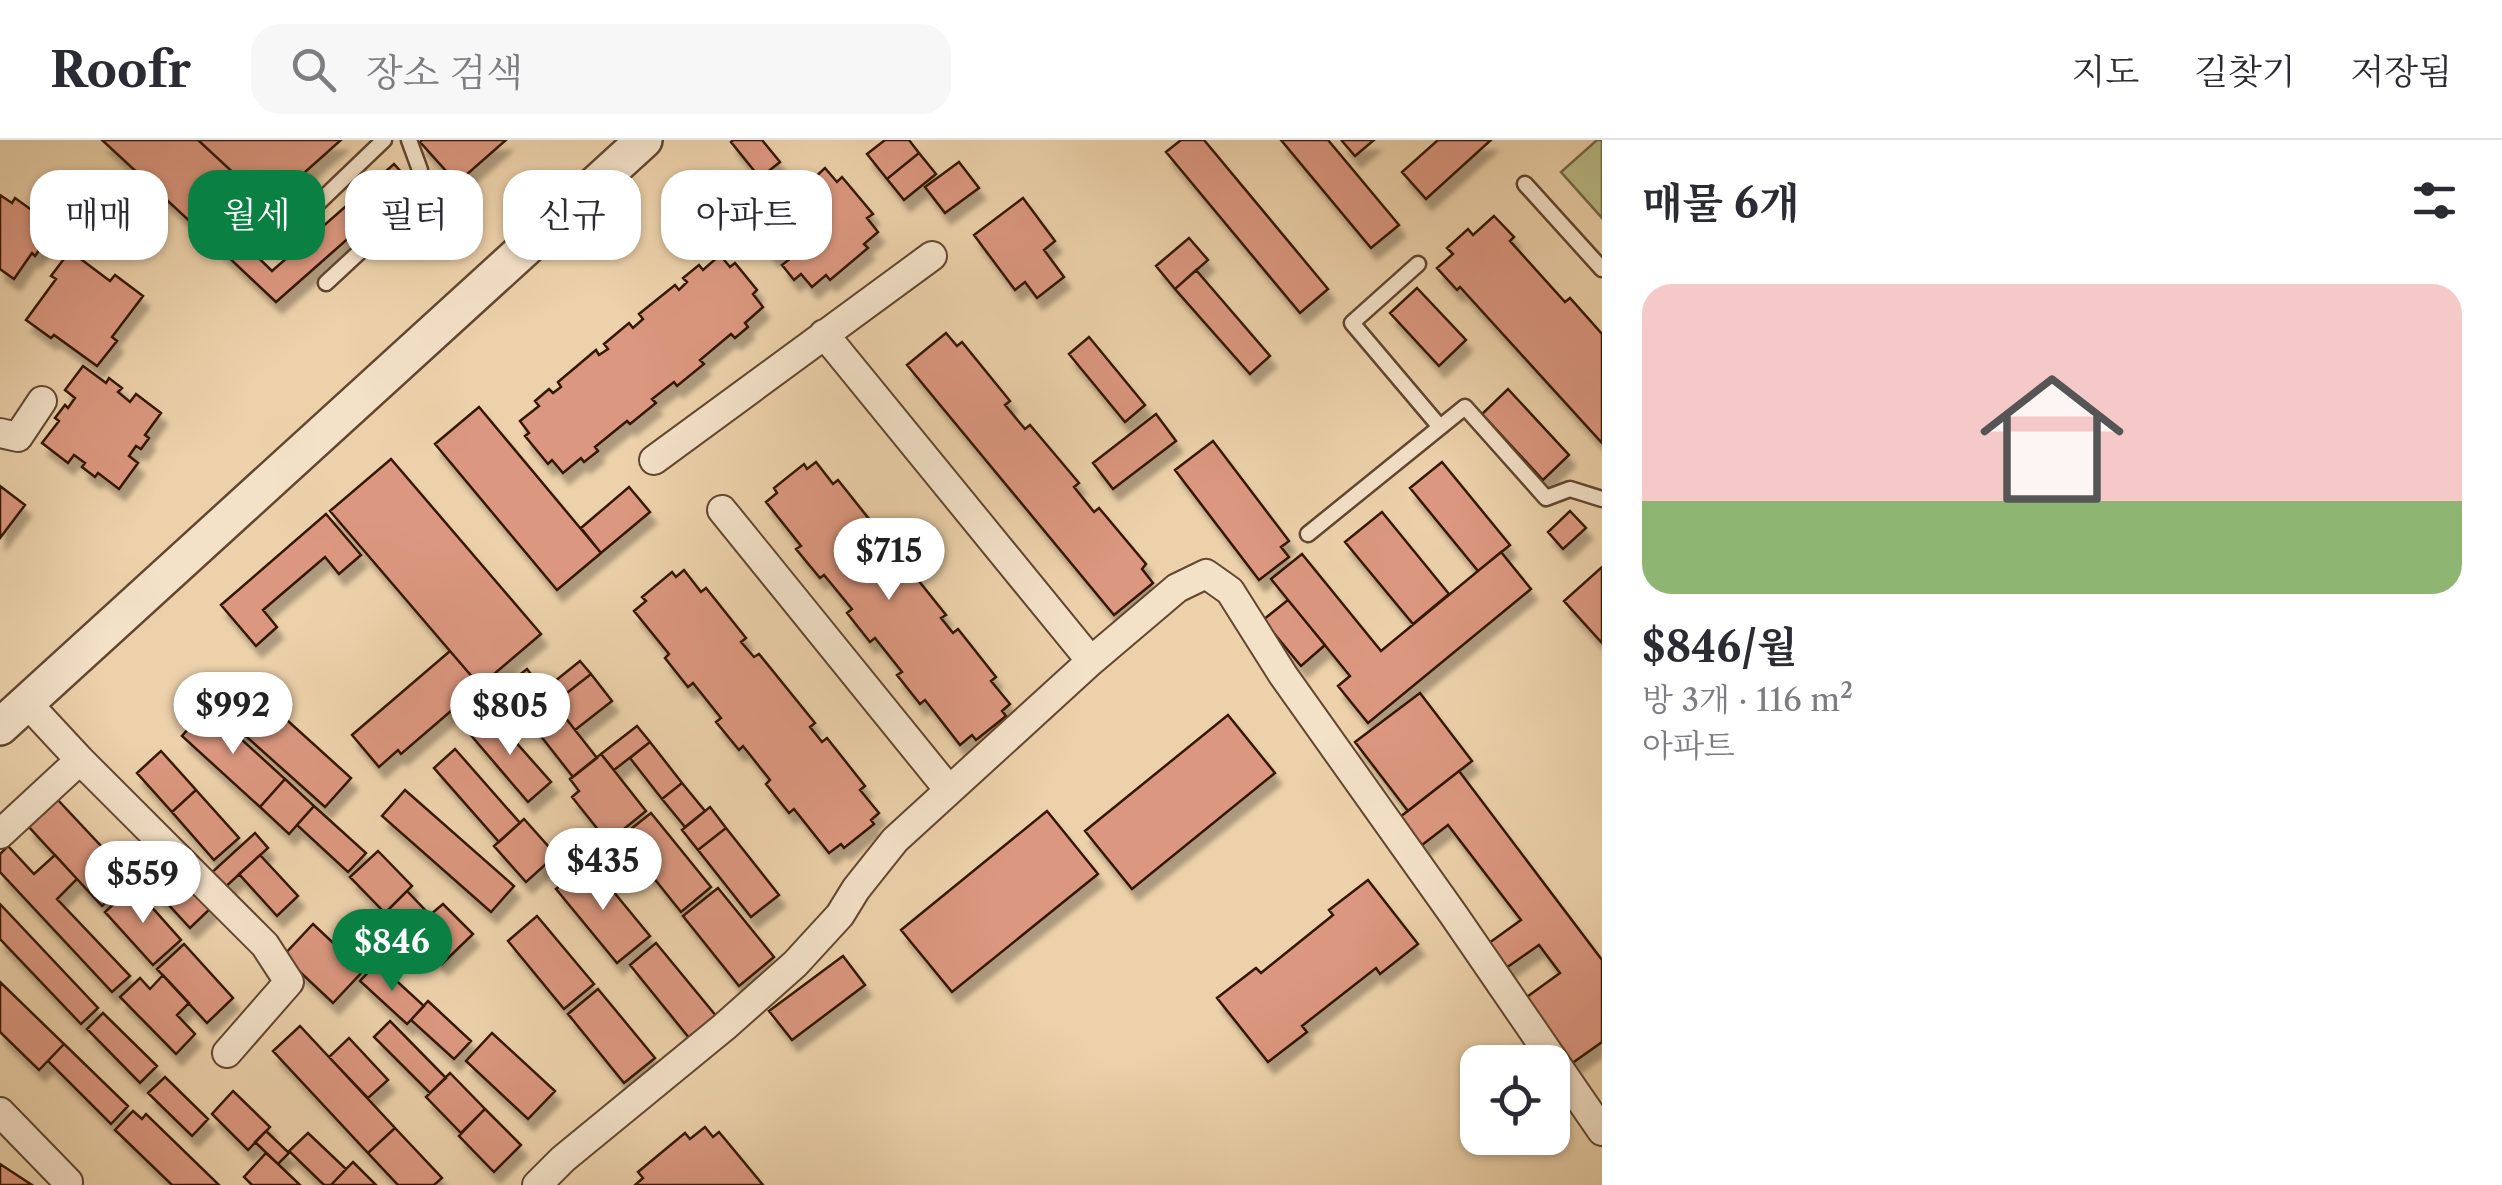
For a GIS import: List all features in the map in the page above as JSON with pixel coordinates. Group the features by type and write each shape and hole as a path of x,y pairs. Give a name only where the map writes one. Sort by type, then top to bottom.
{"street":[{"path":"0,727 644,140"},
{"path":"654,460 932,256"},
{"path":"824,334 1091,661"},
{"path":"0,433 18,437 42,401"},
{"path":"722,510 949,790"},
{"path":"536,1185 795,964 840,915 895,840 949,790 1177,588 1206,574 1230,591 1283,675 1602,1131"},
{"path":"27,703 265,945 288,982 227,1053"},
{"path":"0,834 80,760"},
{"path":"0,1112 68,1182"}],"lane":[{"path":"325,197 384,140"},
{"path":"326,283 422,194 420,170 409,140"},
{"path":"1524,184 1602,269"},
{"path":"1418,264 1352,323 1440,428"},
{"path":"1308,534 1465,407 1546,498 1570,489 1602,499"}],"green space":[{"path":"1597,140 1602,140 1602,218 1561,172"}],"building":[{"path":"102,140 198,140 230,170 188,170 188,220 168,201 168,170 134,170"},
{"path":"198,140 341,140 307,170 230,170"},
{"path":"506,140 472,170 445,170 420,142"},
{"path":"762,140 780,162 770,170 754,170 731,142"},
{"path":"885,140 909,140 919,153 887,179 867,154"},
{"path":"1181,140 1204,140 1328,289 1300,313 1166,152"},
{"path":"1281,140 1328,140 1399,225 1371,248"},
{"path":"1344,140 1374,140 1355,156"},
{"path":"1438,140 1491,140 1426,199 1402,172"},
{"path":"919,153 936,174 904,200 887,179"},
{"path":"959,162 979,188 945,213 925,187"},
{"path":"832,176 837,182 842,177 873,214 867,218 878,232 864,244 868,248 830,280 826,275 812,287 801,274 794,280 782,265 788,260 832,260"},
{"path":"0,195 12,203 15,198 30,209 30,256 14,279 0,269"},
{"path":"1023,198 1055,241 1044,250 1064,277 1037,298 1025,282 1015,290 974,235"},
{"path":"345,207 345,241 325,259 325,225"},
{"path":"1494,216 1514,237 1510,241 1565,302 1570,298 1602,334 1602,443 1460,287 1457,290 1437,268 1453,254 1447,248 1468,229 1473,235"},
{"path":"1189,238 1208,260 1175,289 1156,266"},
{"path":"63,260 82,260 110,281 115,275 143,296 112,337 117,341 97,366 26,320 56,279 51,276"},
{"path":"231,260 261,260 272,271 285,260 324,260 276,302"},
{"path":"714,260 724,260 730,267 735,263 757,290 753,294 763,307 745,323 748,327 735,338 731,334 677,386 674,382 652,399 656,403 595,447 598,451 584,462 581,458 563,473 552,460 548,464 525,436 529,433 520,421 539,406 535,401 549,389 553,393 561,387 558,382 596,350 599,355 608,349 604,344 629,323 633,328 643,319 639,314 675,285 679,290 687,282 683,278 699,265 703,270"},
{"path":"1196,270 1270,356 1250,374 1175,289"},
{"path":"1417,288 1466,340 1439,366 1390,313"},
{"path":"946,333 957,346 962,342 1010,401 1005,405 1025,429 1030,425 1079,483 1074,487 1094,512 1099,508 1146,564 1142,569 1153,583 1114,615 907,365"},
{"path":"1089,337 1145,405 1125,422 1069,354"},
{"path":"83,366 106,383 109,378 122,388 118,392 130,402 136,394 161,413 145,435 149,438 141,449 136,446 129,456 138,463 119,489 98,473 95,477 74,455 68,463 42,443 59,421 55,418 75,398 65,390"},
{"path":"1508,389 1569,455 1543,480 1482,414"},
{"path":"479,407 601,553 557,590 435,444"},
{"path":"1156,414 1176,441 1113,489 1093,463"},
{"path":"1213,441 1289,541 1281,547 1289,557 1259,580 1175,470"},
{"path":"391,459 541,634 480,686 330,511"},
{"path":"816,462 833,484 838,480 877,529 873,533 886,549 890,545 946,615 941,618 953,633 958,629 996,677 991,681 1010,704 1002,711 1006,716 976,740 972,735 960,745 925,700 920,704 897,675 902,672 875,638 870,642 847,613 852,609 796,549 801,546 766,502 777,493 774,488 804,464 807,469"},
{"path":"1442,462 1510,545 1478,571 1410,488"},
{"path":"0,486 25,505 0,538"},
{"path":"629,487 650,512 601,553 581,528"},
{"path":"1570,511 1586,528 1563,549 1548,532"},
{"path":"1382,512 1449,594 1413,624 1345,542"},
{"path":"326,514 361,555 339,574 325,557 263,610 277,627 256,646 221,605"},
{"path":"1501,552 1531,589 1368,723 1338,686 1350,676 1271,579 1302,554 1381,651"},
{"path":"1602,567 1602,643 1564,601"},
{"path":"684,570 701,592 706,588 746,638 741,642 754,657 759,654 815,723 810,727 822,742 827,738 865,786 860,790 879,813 871,820 874,824 844,848 841,844 829,853 794,809 789,813 766,784 770,780 743,746 739,750 716,722 721,718 693,683 688,687 665,658 669,654 634,611 646,601 642,597 672,572 676,577"},
{"path":"1288,600 1325,645 1301,666 1263,620"},
{"path":"450,651 480,686 401,754 398,750 379,767 352,735"},
{"path":"580,661 591,674 554,703 544,690"},
{"path":"527,669 597,758 573,777 503,688"},
{"path":"591,674 612,701 575,730 554,703"},
{"path":"246,683 351,778 325,807 220,713"},
{"path":"1420,693 1472,761 1408,811 1355,742"},
{"path":"207,708 285,779 260,807 182,736"},
{"path":"491,714 551,782 528,802 469,733"},
{"path":"1228,715 1275,773 1132,889 1085,831"},
{"path":"637,726 650,742 614,770 601,754"},
{"path":"650,742 682,783 662,799 630,758"},
{"path":"455,749 520,823 499,842 434,768"},
{"path":"161,751 196,790 172,812 137,773"},
{"path":"601,754 646,811 608,842 572,797 579,791 570,779"},
{"path":"1459,771 1602,960 1602,1042 1571,1064 1570,1045 1557,1045 1524,999 1560,973 1539,945 1506,968 1489,943 1521,920 1448,825 1422,845 1400,817"},
{"path":"285,779 314,806 289,834 260,807"},
{"path":"682,783 705,811 685,827 662,799"},
{"path":"196,790 239,838 214,860 172,812"},
{"path":"405,790 514,886 491,912 382,816"},
{"path":"57,799 131,878 102,906 28,826"},
{"path":"314,806 366,853 348,872 297,825"},
{"path":"710,807 726,828 698,850 682,830"},
{"path":"1047,811 1098,874 952,992 901,930"},
{"path":"651,813 711,887 681,912 621,837"},
{"path":"524,819 556,855 526,882 494,846"},
{"path":"726,828 779,895 751,917 698,850"},
{"path":"255,833 268,848 222,890 209,875"},
{"path":"8,846 34,874 55,855 77,879 57,899 130,976 112,992 0,872 0,854"},
{"path":"378,851 412,886 385,913 350,877"},
{"path":"260,855 298,896 277,916 239,874"},
{"path":"589,862 650,936 617,963 556,889"},
{"path":"178,870 212,907 190,928 155,890"},
{"path":"1368,880 1418,944 1380,974 1376,968 1302,1026 1307,1032 1268,1062 1217,998 1256,968 1261,973 1333,915 1329,910"},
{"path":"133,886 181,940 153,965 105,912"},
{"path":"718,888 774,957 739,986 683,916"},
{"path":"407,891 430,915 443,904 473,934 442,964 389,909"},
{"path":"0,904 98,1008 81,1024 0,939"},
{"path":"537,916 594,984 564,1009 508,941"},
{"path":"313,924 363,971 333,1003 283,956"},
{"path":"656,943 717,1017 690,1039 630,965"},
{"path":"184,944 233,998 207,1023 157,969"},
{"path":"843,956 865,985 792,1040 769,1011"},
{"path":"377,963 424,1006 407,1024 360,981"},
{"path":"163,975 189,1003 177,1015 195,1034 176,1054 120,997 140,978 150,989"},
{"path":"0,982 64,1044 39,1070 0,1032"},
{"path":"598,989 655,1058 624,1083 568,1014"},
{"path":"428,1001 471,1041 454,1059 411,1020"},
{"path":"103,1013 157,1066 140,1083 87,1029"},
{"path":"390,1021 446,1078 430,1093 374,1037"},
{"path":"300,1026 395,1128 368,1153 273,1051"},
{"path":"492,1033 555,1091 528,1119 466,1061"},
{"path":"349,1038 388,1080 368,1098 329,1057"},
{"path":"64,1044 128,1106 111,1124 48,1061"},
{"path":"450,1073 485,1109 461,1133 426,1097"},
{"path":"165,1077 208,1119 192,1136 148,1093"},
{"path":"233,1091 270,1127 248,1150 212,1114"},
{"path":"485,1109 521,1145 494,1172 459,1136"},
{"path":"133,1111 142,1119 146,1114 219,1185 172,1185 115,1130"},
{"path":"705,1127 713,1137 719,1132 763,1185 635,1185 643,1178 638,1172 685,1133 690,1139"},
{"path":"395,1128 442,1178 434,1185 398,1185 368,1153"},
{"path":"266,1131 289,1153 278,1164 255,1142"},
{"path":"308,1133 346,1169 331,1185 324,1185 289,1151"},
{"path":"266,1153 300,1185 252,1185 244,1177"},
{"path":"353,1162 376,1185 331,1185"},
{"path":"0,1164 32,1185 0,1185"}]}
